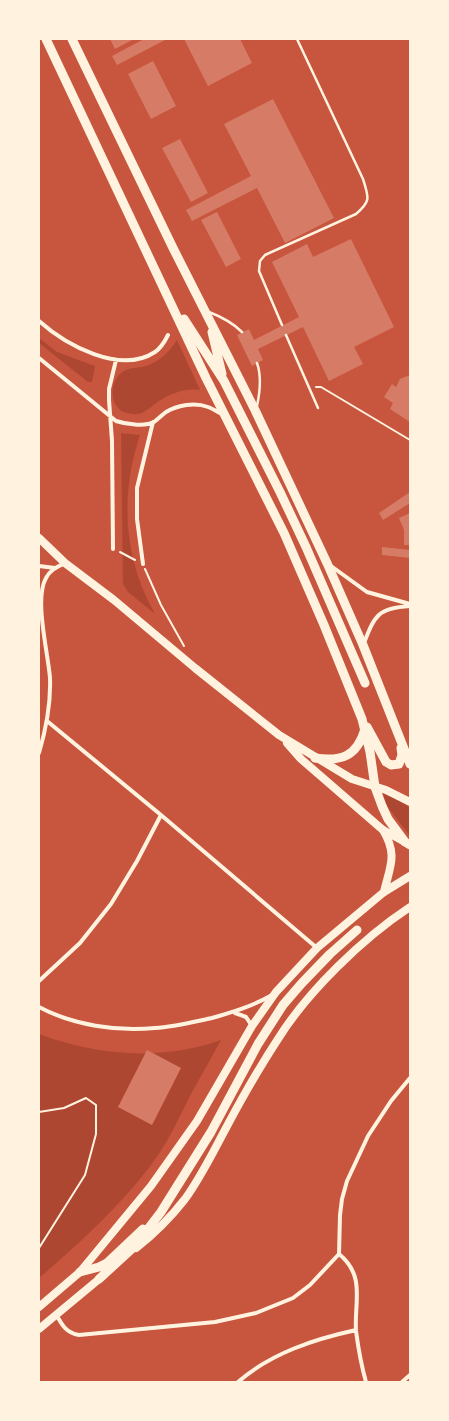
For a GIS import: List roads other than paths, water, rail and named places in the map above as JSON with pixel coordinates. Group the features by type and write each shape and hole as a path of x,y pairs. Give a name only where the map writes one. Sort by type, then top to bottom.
{"highway":[{"path":"46,39 164,290 284,533 324,625 362,719 370,752 375,787 388,819 407,843"},
{"path":"72,39 173,248 256,410 327,563 363,645 400,742 410,764"},
{"path":"164,290 224,381 306,547 365,683"},
{"path":"206,313 224,381"},
{"path":"362,719 370,731 382,756 386,762 391,765 399,764 401,761 400,742"},
{"path":"315,758 335,760 348,756 359,743 365,729"},
{"path":"99,1279 135,1246 161,1212 211,1132 258,1044 283,1005 330,954 357,930"},
{"path":"80,1272 99,1267 107,1263 161,1212"}],"main road":[{"path":"39,538 66,563 114,600 195,668 279,735 352,779 398,795 410,802"},
{"path":"279,735 301,759 383,830 407,843"},
{"path":"383,830 391,847 392,854 384,892"},
{"path":"39,1308 80,1272 151,1186 197,1121 252,1026 276,992 317,948 384,892 410,876"},
{"path":"39,1329 146,1240 185,1199 204,1171 243,1096 278,1038 314,992 348,957 388,921 410,907"}],"street":[{"path":"39,321 66,342 94,354 116,360 142,358 155,351 162,345 168,335"},
{"path":"39,358 116,421 139,424 153,422 168,411 181,406 194,404 208,406 226,417"},
{"path":"113,549 109,389 116,360"},
{"path":"143,564 137,519 137,488 153,422"},
{"path":"39,753 47,721 50,679 41,593 46,578 55,568 66,563"},
{"path":"327,563 367,592 410,605"},
{"path":"39,566 55,568"},
{"path":"363,645 374,621 383,611 388,608 410,605"},
{"path":"39,607 42,614"},
{"path":"47,721 161,815 317,948"},
{"path":"39,981 80,943 111,904 137,861 161,815"},
{"path":"39,1007 70,1019 96,1025 122,1028 154,1028 184,1025 232,1012 260,1002 276,992"},
{"path":"232,1012 246,1017 252,1026"},
{"path":"56,1314 62,1326 73,1334 79,1335 215,1322 256,1313 293,1298 310,1285 339,1254 340,1215 347,1181 368,1136 391,1101 410,1078"},
{"path":"339,1254 352,1268 356,1280 358,1294 356,1330 366,1382"},
{"path":"238,1382 267,1362 299,1346 356,1330"},
{"path":"402,1382 410,1375"}],"lane":[{"path":"282,325 259,271 260,261 265,255 356,214 365,206 368,196 363,180 296,39"},
{"path":"206,313 228,320 236,325 242,332"},
{"path":"286,335 318,408"},
{"path":"256,410 260,392 259,369 257,363"}]}
